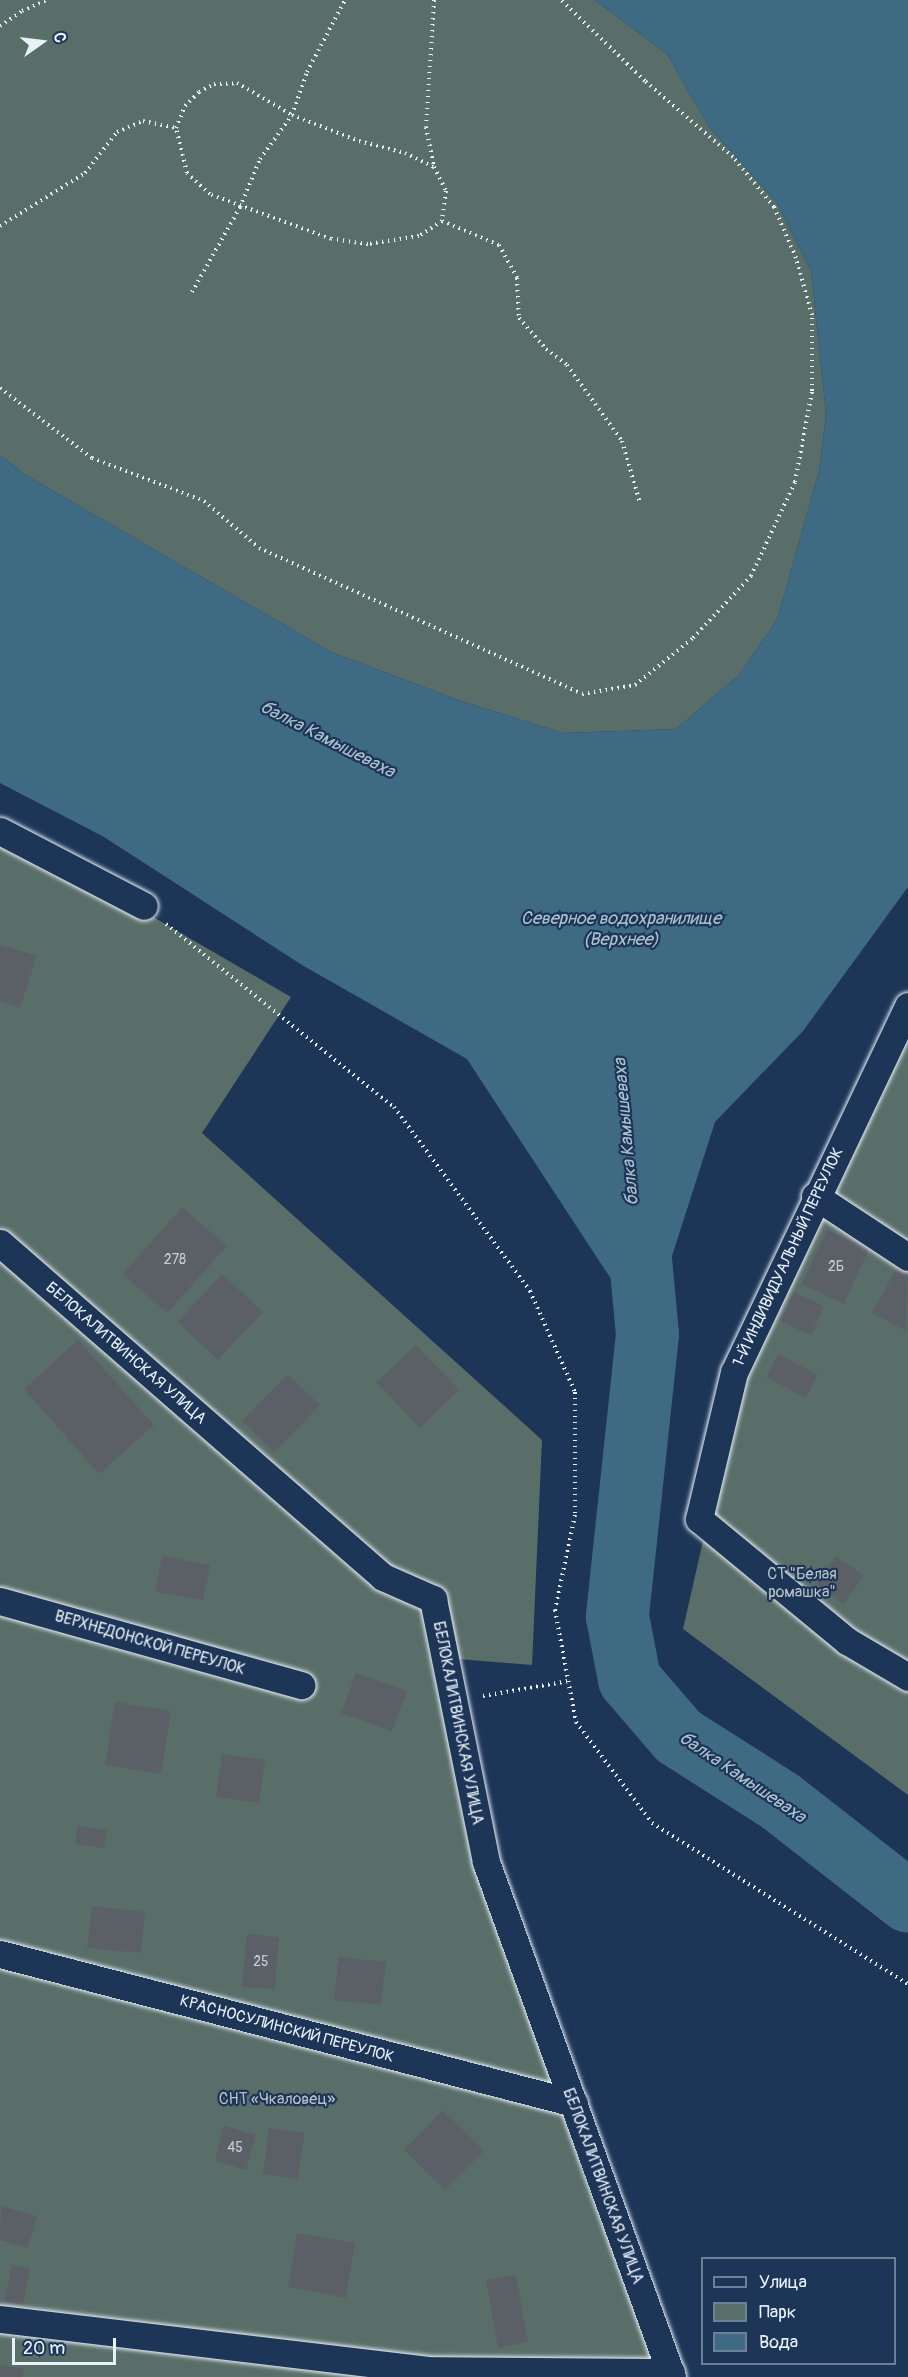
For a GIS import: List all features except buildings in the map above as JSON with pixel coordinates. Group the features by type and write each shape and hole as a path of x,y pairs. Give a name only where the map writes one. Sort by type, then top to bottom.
{"street":[{"path":"0,831 144,906"},
{"name":"1-Й ИНДИВИДУАЛЬНЫЙ ПЕРЕУЛОК","path":"908,1006 815,1196 734,1372 699,1519 847,1641 908,1677"},
{"path":"815,1196 908,1257"},
{"name":"БЕЛОКАЛИТВИНСКАЯ УЛИЦА","path":"0,1243 383,1577 433,1599 486,1862 671,2375"},
{"name":"ВЕРХНЕДОНСКОЙ ПЕРЕУЛОК","path":"0,1601 301,1685"},
{"name":"КРАСНОСУЛИНСКИЙ ПЕРЕУЛОК","path":"0,1954 574,2103"},
{"path":"0,2319 426,2370 671,2375"}],"path":[{"path":"0,26 22,10 47,0"},
{"path":"192,292 240,207 260,159 292,115 307,72 345,0"},
{"path":"434,0 426,127 434,167 446,191 442,221 419,236 368,244 331,239 210,194 187,173 176,128 185,106 214,84 237,84 292,115 360,141 405,153 434,167"},
{"path":"0,388 92,458 204,501 270,553 582,694 635,685 693,638 751,576 795,482 812,391 812,315 796,258 774,207 733,157 645,81 561,0"},
{"path":"0,226 85,173 117,132 143,121 176,128"},
{"path":"442,221 498,246 517,278 519,318 546,350 567,365 622,441 640,502"},
{"path":"144,906 394,1107 530,1291 575,1392 575,1515 555,1610 576,1722 652,1823 908,1984"},
{"path":"453,1701 568,1681"}],"green space":[{"path":"0,0 595,0 667,54 709,127 777,203 811,271 826,414 819,471 777,620 739,675 676,729 563,733 458,700 331,652 24,474 0,455"},
{"name":"СНТ «Чкаловец»","path":"0,828 291,997 202,1133 542,1440 532,1665 446,1658 581,2168 661,2377 0,2377"},
{"name":"СТ \"Белая ромашка\"","path":"908,1033 908,1795 683,1629 741,1374"}],"water":[{"name":"Северное водохранилище (Верхнее)","path":"595,0 908,0 908,887 803,1031 715,1122 647,1334 467,1059 302,965 104,837 0,783 0,455 24,474 331,652 458,700 563,733 676,729 739,675 777,620 819,471 826,414 811,271 777,203 709,127 667,54"}],"waterway":[{"name":"балка Камышеваха","path":"639,1248 647,1334 617,1616 629,1679 678,1736 780,1801 908,1901"}]}
